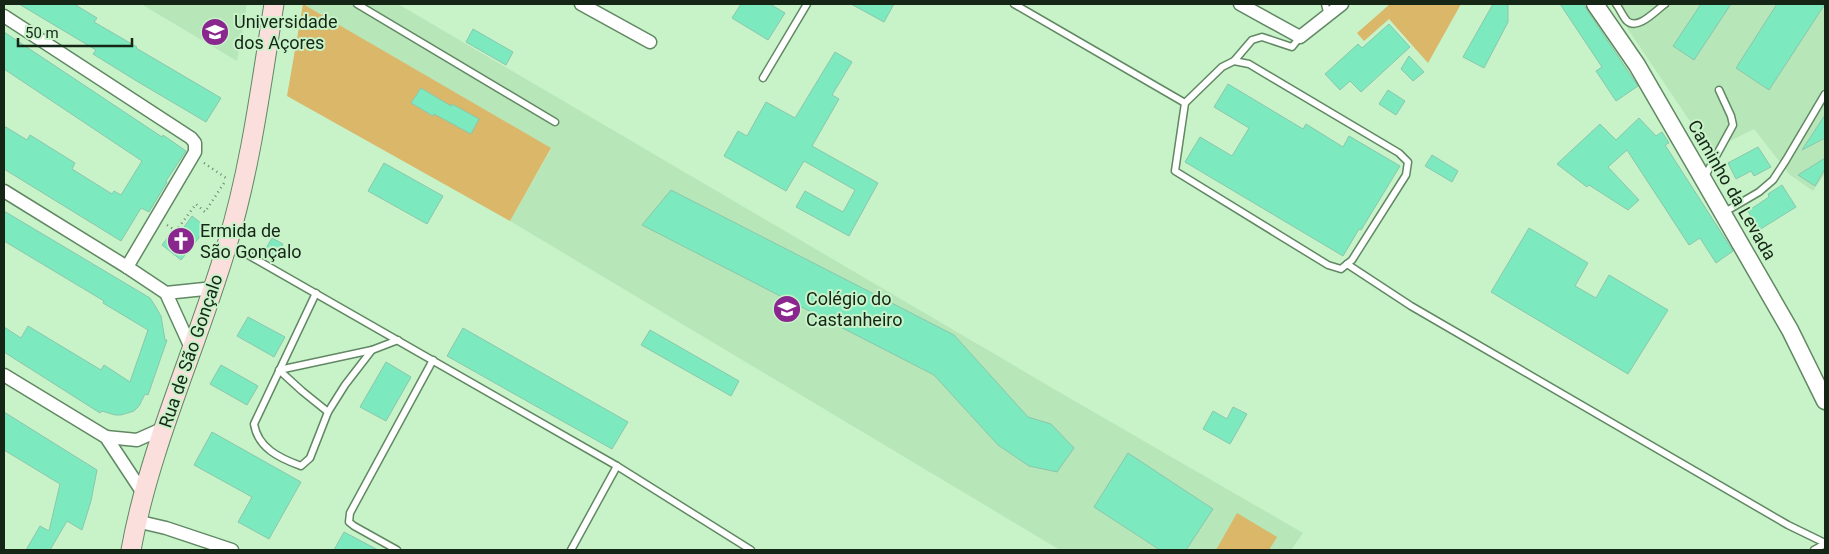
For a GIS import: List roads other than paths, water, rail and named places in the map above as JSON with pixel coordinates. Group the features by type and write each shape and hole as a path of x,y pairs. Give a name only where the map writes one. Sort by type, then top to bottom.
{"main road":[{"name":"Rua de São Gonçalo","path":"131,550 143,493 228,243 256,125 274,4"}],"street":[{"path":"581,4 650,42"},
{"path":"1240,4 1300,37 1326,10 1342,4"},
{"name":"Caminho da Levada","path":"1595,4 1637,65 1723,213 1790,330 1825,400"},
{"path":"4,16 192,138 195,144 195,152 127,267"},
{"path":"4,191 166,293 192,350"},
{"path":"166,293 214,288"},
{"path":"4,375 106,437 143,493"},
{"path":"106,437 137,440 164,428"},
{"path":"136,522 166,528 232,550"}],"lane":[{"path":"357,4 555,122"},
{"path":"763,78 808,4"},
{"path":"1014,4 1184,103"},
{"path":"1616,4 1628,22 1633,24 1640,24 1665,4"},
{"path":"1234,61 1249,64 1400,153 1408,162 1406,174 1352,260 1341,269 1328,265 1175,171 1184,103 1222,67 1234,61 1252,40 1262,37 1292,47 1300,37"},
{"path":"1703,179 1733,125 1719,90"},
{"path":"1723,213 1759,192 1772,180 1825,94"},
{"path":"228,243 618,466 750,550"},
{"path":"1347,264 1446,326 1788,525 1825,544 1814,550"},
{"path":"316,293 254,424 256,434 262,445 284,460 301,466 310,458 328,412 345,385 372,350"},
{"path":"279,370 372,350 398,340"},
{"path":"397,550 354,526 349,522 350,513 433,360"},
{"path":"279,370 302,392 328,412"},
{"path":"571,550 618,466"}],"place":[{"name":"Universidade dos Açores","path":"215,32"},
{"name":"Ermida de São Gonçalo","path":"181,241"},
{"name":"Colégio do Castanheiro","path":"787,309"}]}
